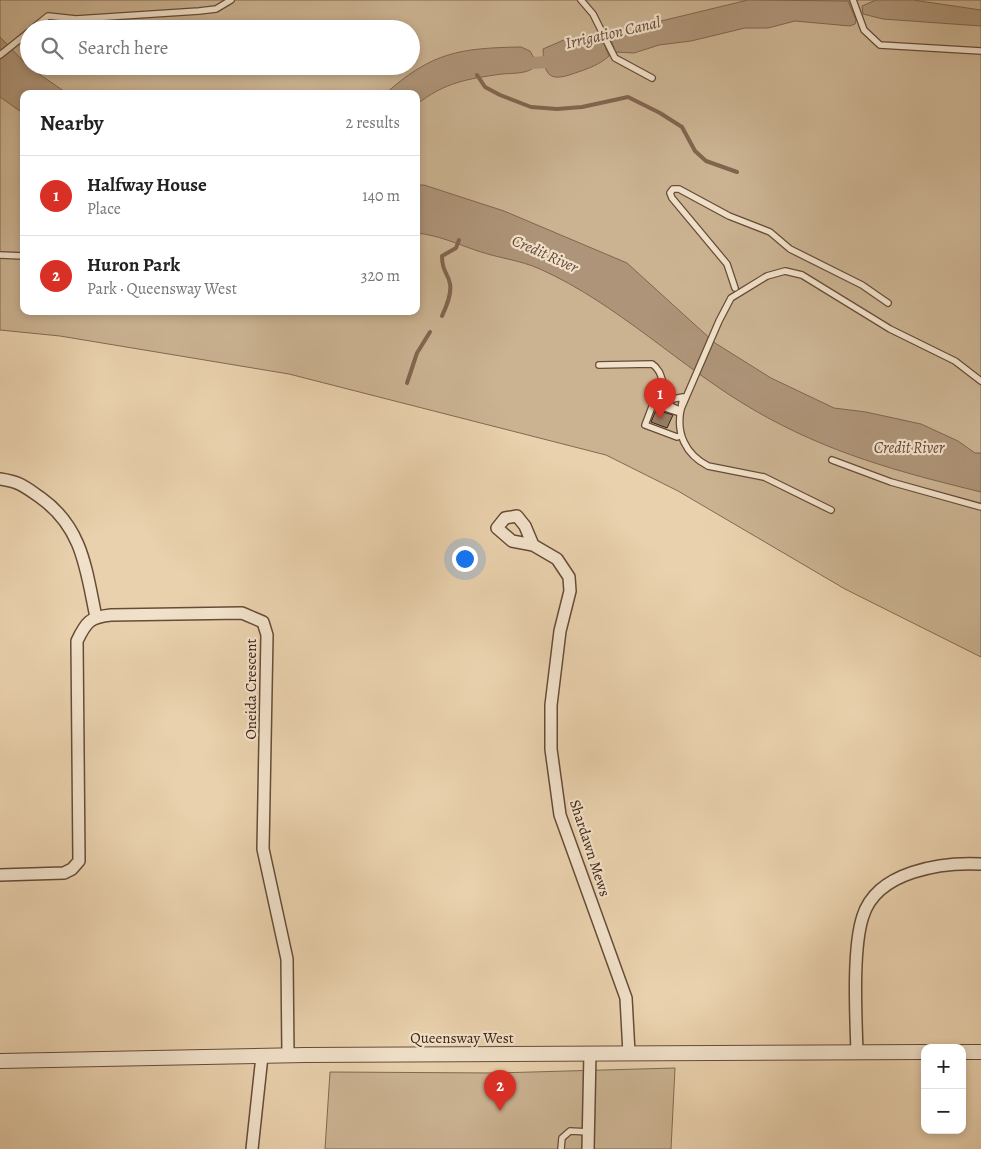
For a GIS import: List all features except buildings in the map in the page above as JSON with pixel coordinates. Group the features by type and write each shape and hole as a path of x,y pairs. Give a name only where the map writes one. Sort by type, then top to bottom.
{"street":[{"path":"0,479 16,481 56,508 69,524 82,555 96,617 82,631 77,641 79,861 72,869 64,873 0,875"},
{"name":"Shardawn Mews","path":"533,545 557,559 569,577 570,591 560,631 551,705 551,749 560,815 626,998 629,1053"},
{"name":"Oneida Crescent","path":"96,617 242,613 264,622 267,635 263,849 287,959 288,1055"},
{"path":"857,1053 858,938 863,914 875,896 891,883 915,872 947,865 981,864"},
{"name":"Queensway West","path":"0,1061 288,1055 921,1052"},
{"path":"966,1052 981,1052"},
{"path":"588,1149 590,1053"},
{"path":"252,1149 262,1056"}],"lane":[{"path":"43,20 48,16 76,19 199,11 216,9 231,0"},
{"path":"581,0 593,14 618,62 644,72 652,78"},
{"path":"853,0 864,30 880,45 981,51"},
{"path":"0,55 20,39"},
{"path":"736,288 727,264 672,198 670,193 673,189 679,189 729,216 770,232 790,249 862,285 888,303"},
{"path":"0,255 20,256"},
{"path":"681,409 731,298 738,292 775,273 793,272 890,329 955,361 981,381"},
{"path":"599,366 652,364 660,371 667,394 673,399 683,397 678,424 680,436 697,459 708,466 764,477 830,510"},
{"path":"654,402 657,400 677,409 676,412 653,404 645,425 677,437 680,436"},
{"path":"832,460 891,482 981,507"},
{"path":"561,1149 562,1138 570,1132 589,1132"}],"shaded area":[{"path":"0,0 981,0 981,657 845,589 678,491 606,455 289,374 60,336 0,330"},
{"path":"675,1068 671,1149 325,1149 330,1072 496,1073"}],"water":[{"path":"748,0 848,1 856,20 855,24 850,26 795,21 768,28 745,28 691,41 659,45 634,53 615,52 611,39 638,31 657,22"},
{"path":"876,0 913,0 981,10 981,26 883,19 863,14 862,6"},
{"path":"596,35 602,39 609,56 606,59 591,67 561,77 551,76 547,72 543,49 566,39"},
{"path":"0,37 20,58 20,75 41,75 62,90 20,90 20,111 0,97"},
{"path":"521,47 530,51 534,58 532,69 521,73 502,74 457,83 437,91 420,102 420,90 390,90 409,75 420,75 420,68 448,55 464,51"},
{"name":"Credit River","path":"420,185 504,211 627,263 715,343 771,378 834,408 866,412 921,424 958,441 975,453 981,453 981,492 864,460 809,438 754,410 727,393 622,318 569,283 525,263 420,234"}],"waterway":[{"name":"Irrigation Canal","path":"518,64 560,61"},
{"path":"477,75 485,87 531,107 557,109 582,107 628,97 660,113 682,127 695,151 706,161 737,172"},
{"path":"442,316 450,292 449,280 443,266 442,256 456,248 459,240"},
{"path":"407,383 417,353 430,332"}],"place":[{"name":"Halfway House","path":"660,419"},
{"name":"Huron Park","path":"500,1111"}]}
